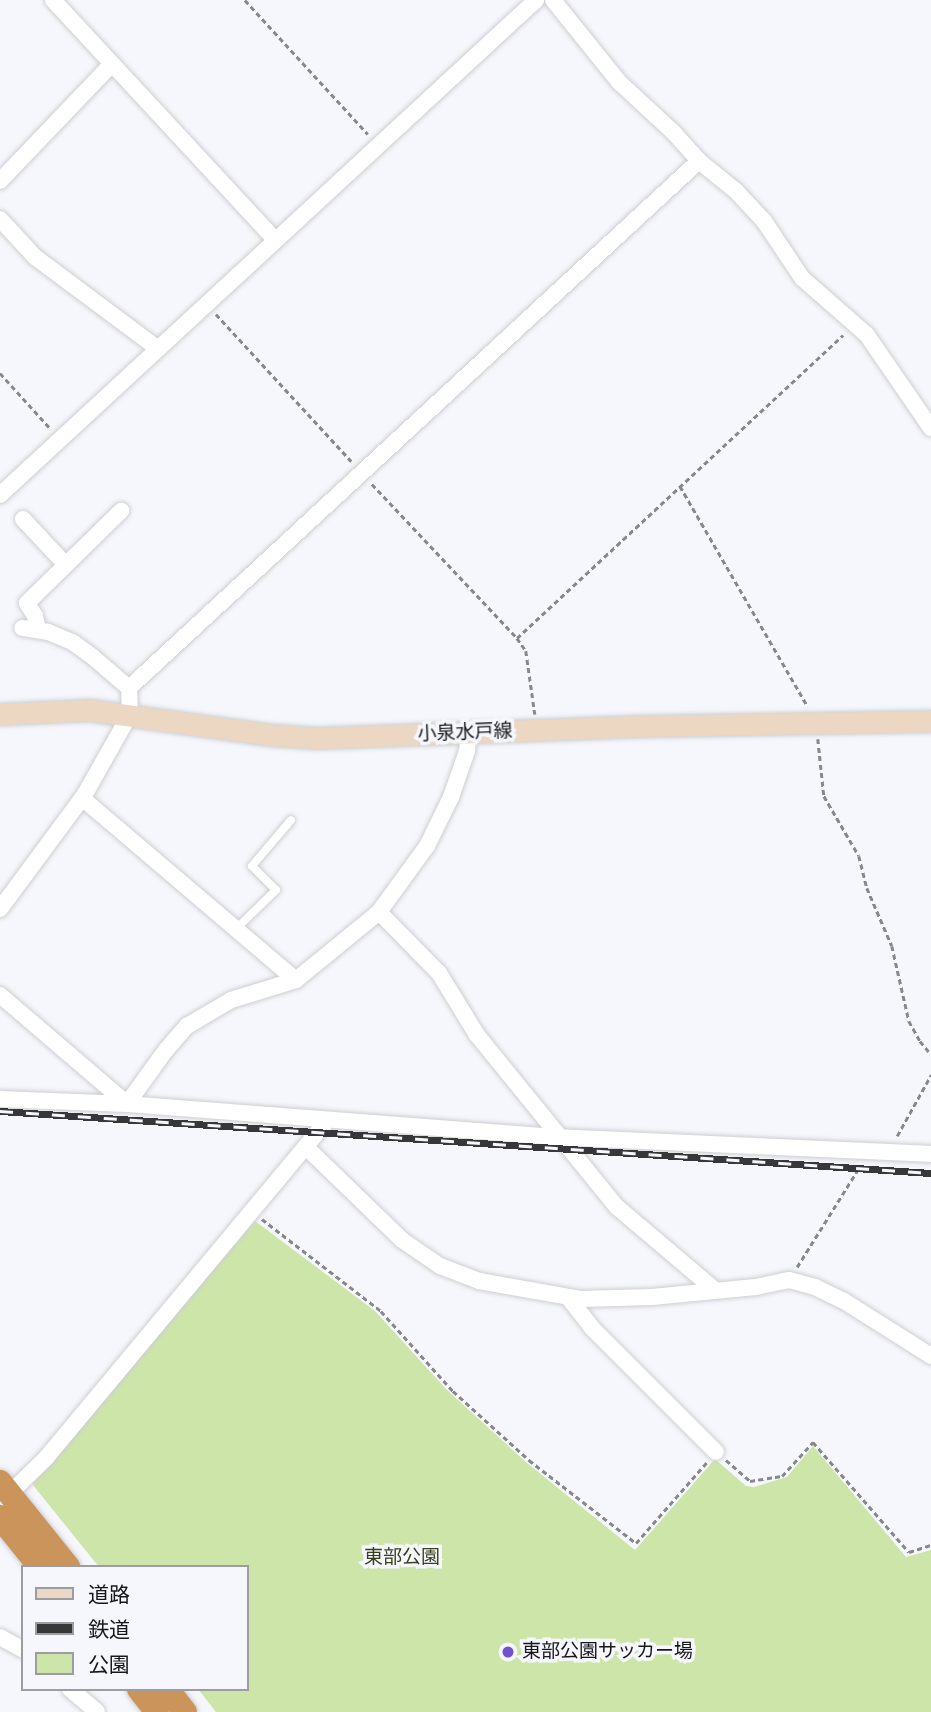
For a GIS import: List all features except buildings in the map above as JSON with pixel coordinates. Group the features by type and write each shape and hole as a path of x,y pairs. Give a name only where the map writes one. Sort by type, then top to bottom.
{"highway":[{"path":"3,1493 66,1565"},
{"path":"0,1517 38,1565"},
{"path":"141,1691 157,1712"},
{"path":"169,1691 185,1712"}],"main road":[{"name":"小泉水戸線","path":"0,714 53,709 130,714 272,735 317,738 816,722 931,721"}],"street":[{"path":"53,0 275,240"},
{"path":"0,495 536,0"},
{"path":"553,0 619,82 699,160 736,191 764,221 802,278 867,335 931,428"},
{"path":"0,181 112,64"},
{"path":"129,688 699,160"},
{"path":"0,219 35,257 157,348"},
{"path":"38,630 35,617 27,603 121,511"},
{"path":"23,519 65,564"},
{"path":"0,909 82,798 130,714 129,688 72,642 38,630 22,628"},
{"path":"127,1104 166,1050 197,1019 231,1000 296,980 379,912 427,846 467,751 469,733"},
{"path":"82,798 296,980"},
{"path":"379,912 439,973 477,1035 617,1208 715,1290"},
{"path":"0,995 127,1104"},
{"path":"0,1099 127,1104 557,1137 931,1154"},
{"path":"3,1493 46,1458 254,1213 327,1121"},
{"path":"307,1148 402,1240 440,1266 479,1281 568,1297 652,1297 756,1287 789,1280 815,1287 844,1301 931,1356"},
{"path":"568,1297 627,1365 716,1452"},
{"path":"0,1637 21,1649"},
{"path":"72,1691 97,1712"}],"lane":[{"path":"236,929 276,891 252,866 291,820"}],"path":[{"path":"245,0 378,145"},
{"path":"538,730 526,652 517,638 854,325"},
{"path":"0,373 60,438"},
{"path":"680,486 816,722 824,796 859,856 867,888 892,946 909,1021 931,1054"},
{"path":"888,1151 931,1075"},
{"path":"789,1280 870,1152"},
{"path":"254,1213 381,1311 472,1408 530,1460 636,1543 716,1452 750,1481 782,1476 813,1442 908,1552 931,1545"}],"green space":[{"name":"東部公園","path":"255,1221 375,1311 446,1389 527,1463 635,1550 715,1459 746,1486 754,1487 787,1477 813,1446 906,1557 931,1550 931,1712 216,1712 200,1691 248,1691 248,1565 97,1565 32,1484"}],"railway":[{"path":"0,1111 931,1173"}],"place":[{"name":"東部公園サッカー場","path":"508,1652"}]}
